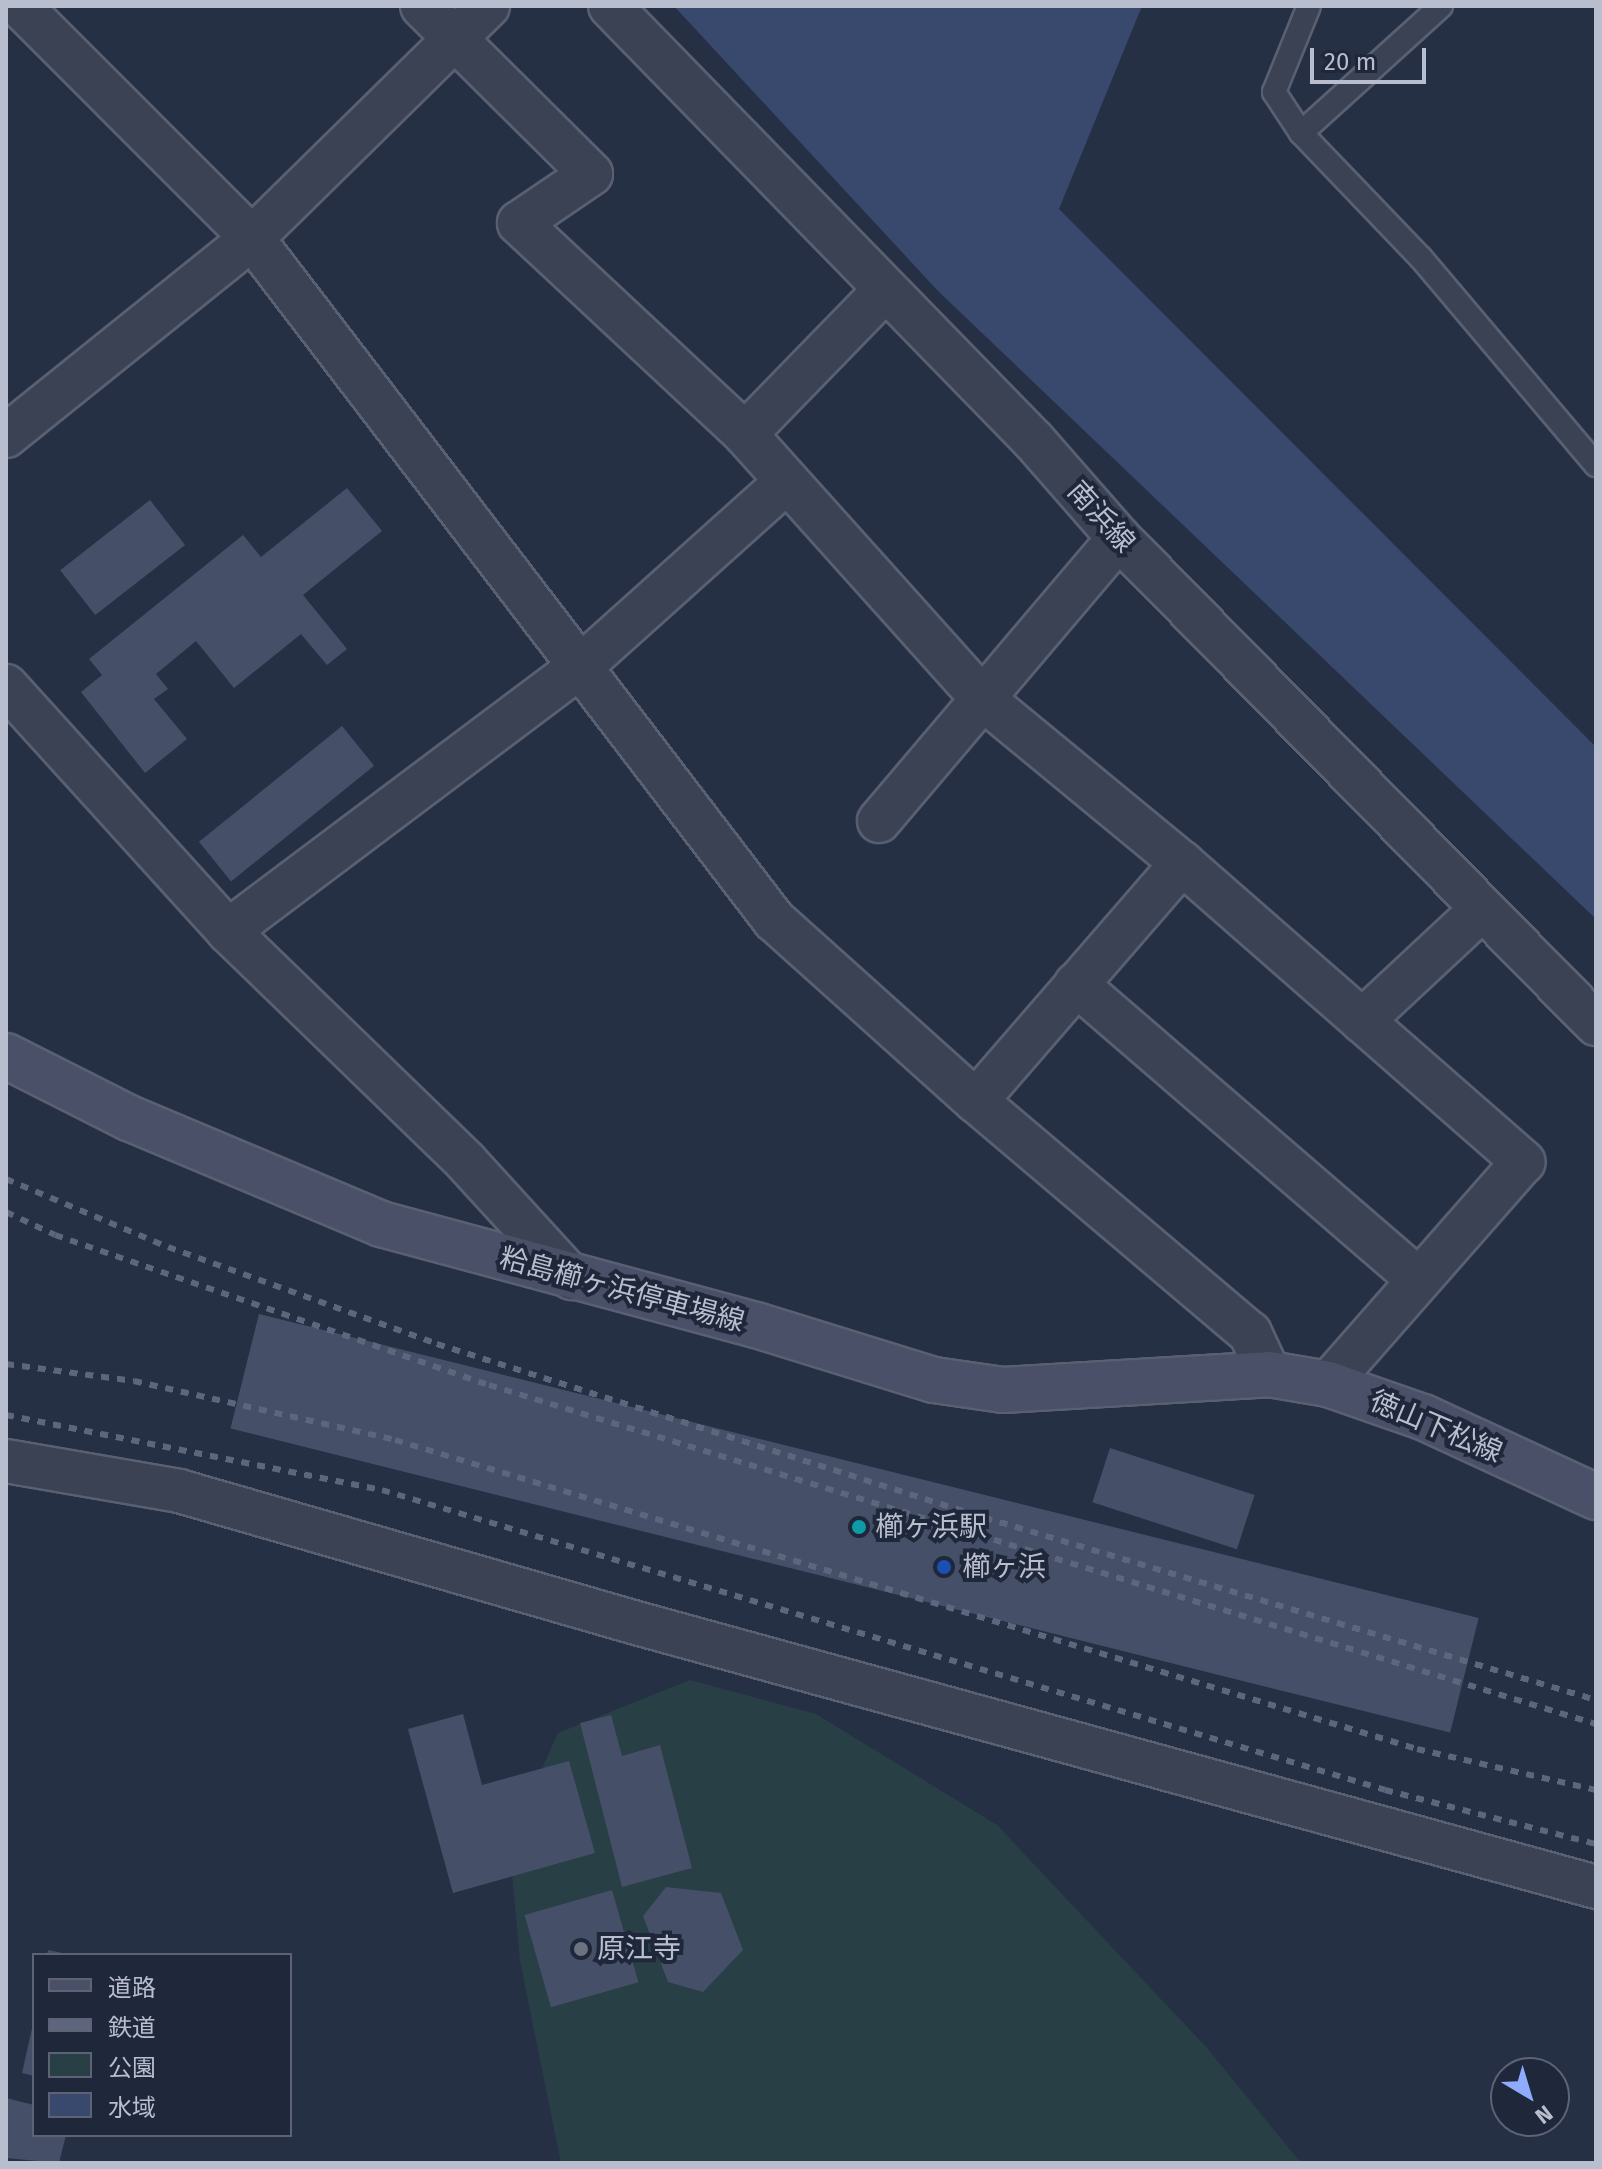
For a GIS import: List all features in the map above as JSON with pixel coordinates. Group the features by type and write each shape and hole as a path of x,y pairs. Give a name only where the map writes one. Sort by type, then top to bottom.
{"main road":[{"name":"粭島櫛ヶ浜停車場線","path":"6,1056 129,1118 381,1224 572,1278 756,1325 934,1380 989,1388 1080,1388 1269,1374"},
{"name":"徳山下松線","path":"1269,1374 1328,1384 1423,1417 1596,1497"}],"street":[{"path":"20,6 252,238 774,920 976,1101 1250,1333 1269,1374"},
{"path":"422,6 591,174 519,223 745,434 983,699 1182,863 1523,1162 1328,1384"},
{"path":"6,436 252,238 488,6"},
{"name":"南浜線","path":"610,6 884,291 1034,441 1119,538 1596,1024"},
{"path":"745,434 884,291"},
{"path":"228,931 580,667 787,481"},
{"path":"879,821 1119,538"},
{"path":"6,686 228,931 467,1163 572,1278"},
{"path":"976,1101 1182,863"},
{"path":"1362,1021 1482,909"},
{"path":"1076,984 1418,1279"},
{"path":"6,1461 179,1491 640,1624 1596,1887"}],"lane":[{"path":"1309,6 1274,92 1301,133 1421,258 1596,465"},
{"path":"1301,133 1441,6"}],"green space":[{"path":"690,1680 816,1714 997,1825 1207,2048 1301,2163 561,2163 520,1961 509,1841 558,1733"}],"water":[{"path":"674,6 1142,6 1059,209 1596,747 1596,919 938,291"}],"building":[{"path":"347,488 382,531 303,595 347,649 327,665 301,634 234,688 196,641 156,674 168,689 154,699 187,739 145,773 81,692 102,675 89,659 243,535 261,557"},
{"path":"150,500 185,545 95,615 60,570"},
{"path":"342,726 374,766 231,881 199,842"},
{"name":"櫛ヶ浜駅","path":"259,1314 1479,1618 1450,1733 230,1428"},
{"path":"1110,1448 1255,1495 1237,1549 1092,1502"},
{"path":"463,1714 482,1785 569,1761 595,1853 453,1893 408,1729"},
{"path":"611,1715 622,1756 660,1745 692,1868 622,1887 580,1723"},
{"path":"666,1887 721,1893 743,1950 703,1992 668,1982 643,1916"},
{"name":"原江寺","path":"612,1890 638,1982 551,2007 525,1915"},
{"path":"32,2028 32,2076 22,2073"},
{"path":"6,2098 32,2104 32,2137 66,2137 59,2163 6,2158"}],"railway":[{"path":"6,1179 168,1247 437,1344 969,1513 1596,1700"},
{"path":"6,1212 55,1235 489,1385 1596,1724"},
{"path":"6,1364 134,1381 395,1440 1417,1749 1596,1790"},
{"path":"6,1415 382,1490 1385,1790 1596,1844"}],"place":[{"name":"櫛ヶ浜駅","path":"859,1527"},
{"name":"櫛ヶ浜","path":"944,1567"},
{"name":"原江寺","path":"581,1949"}]}
